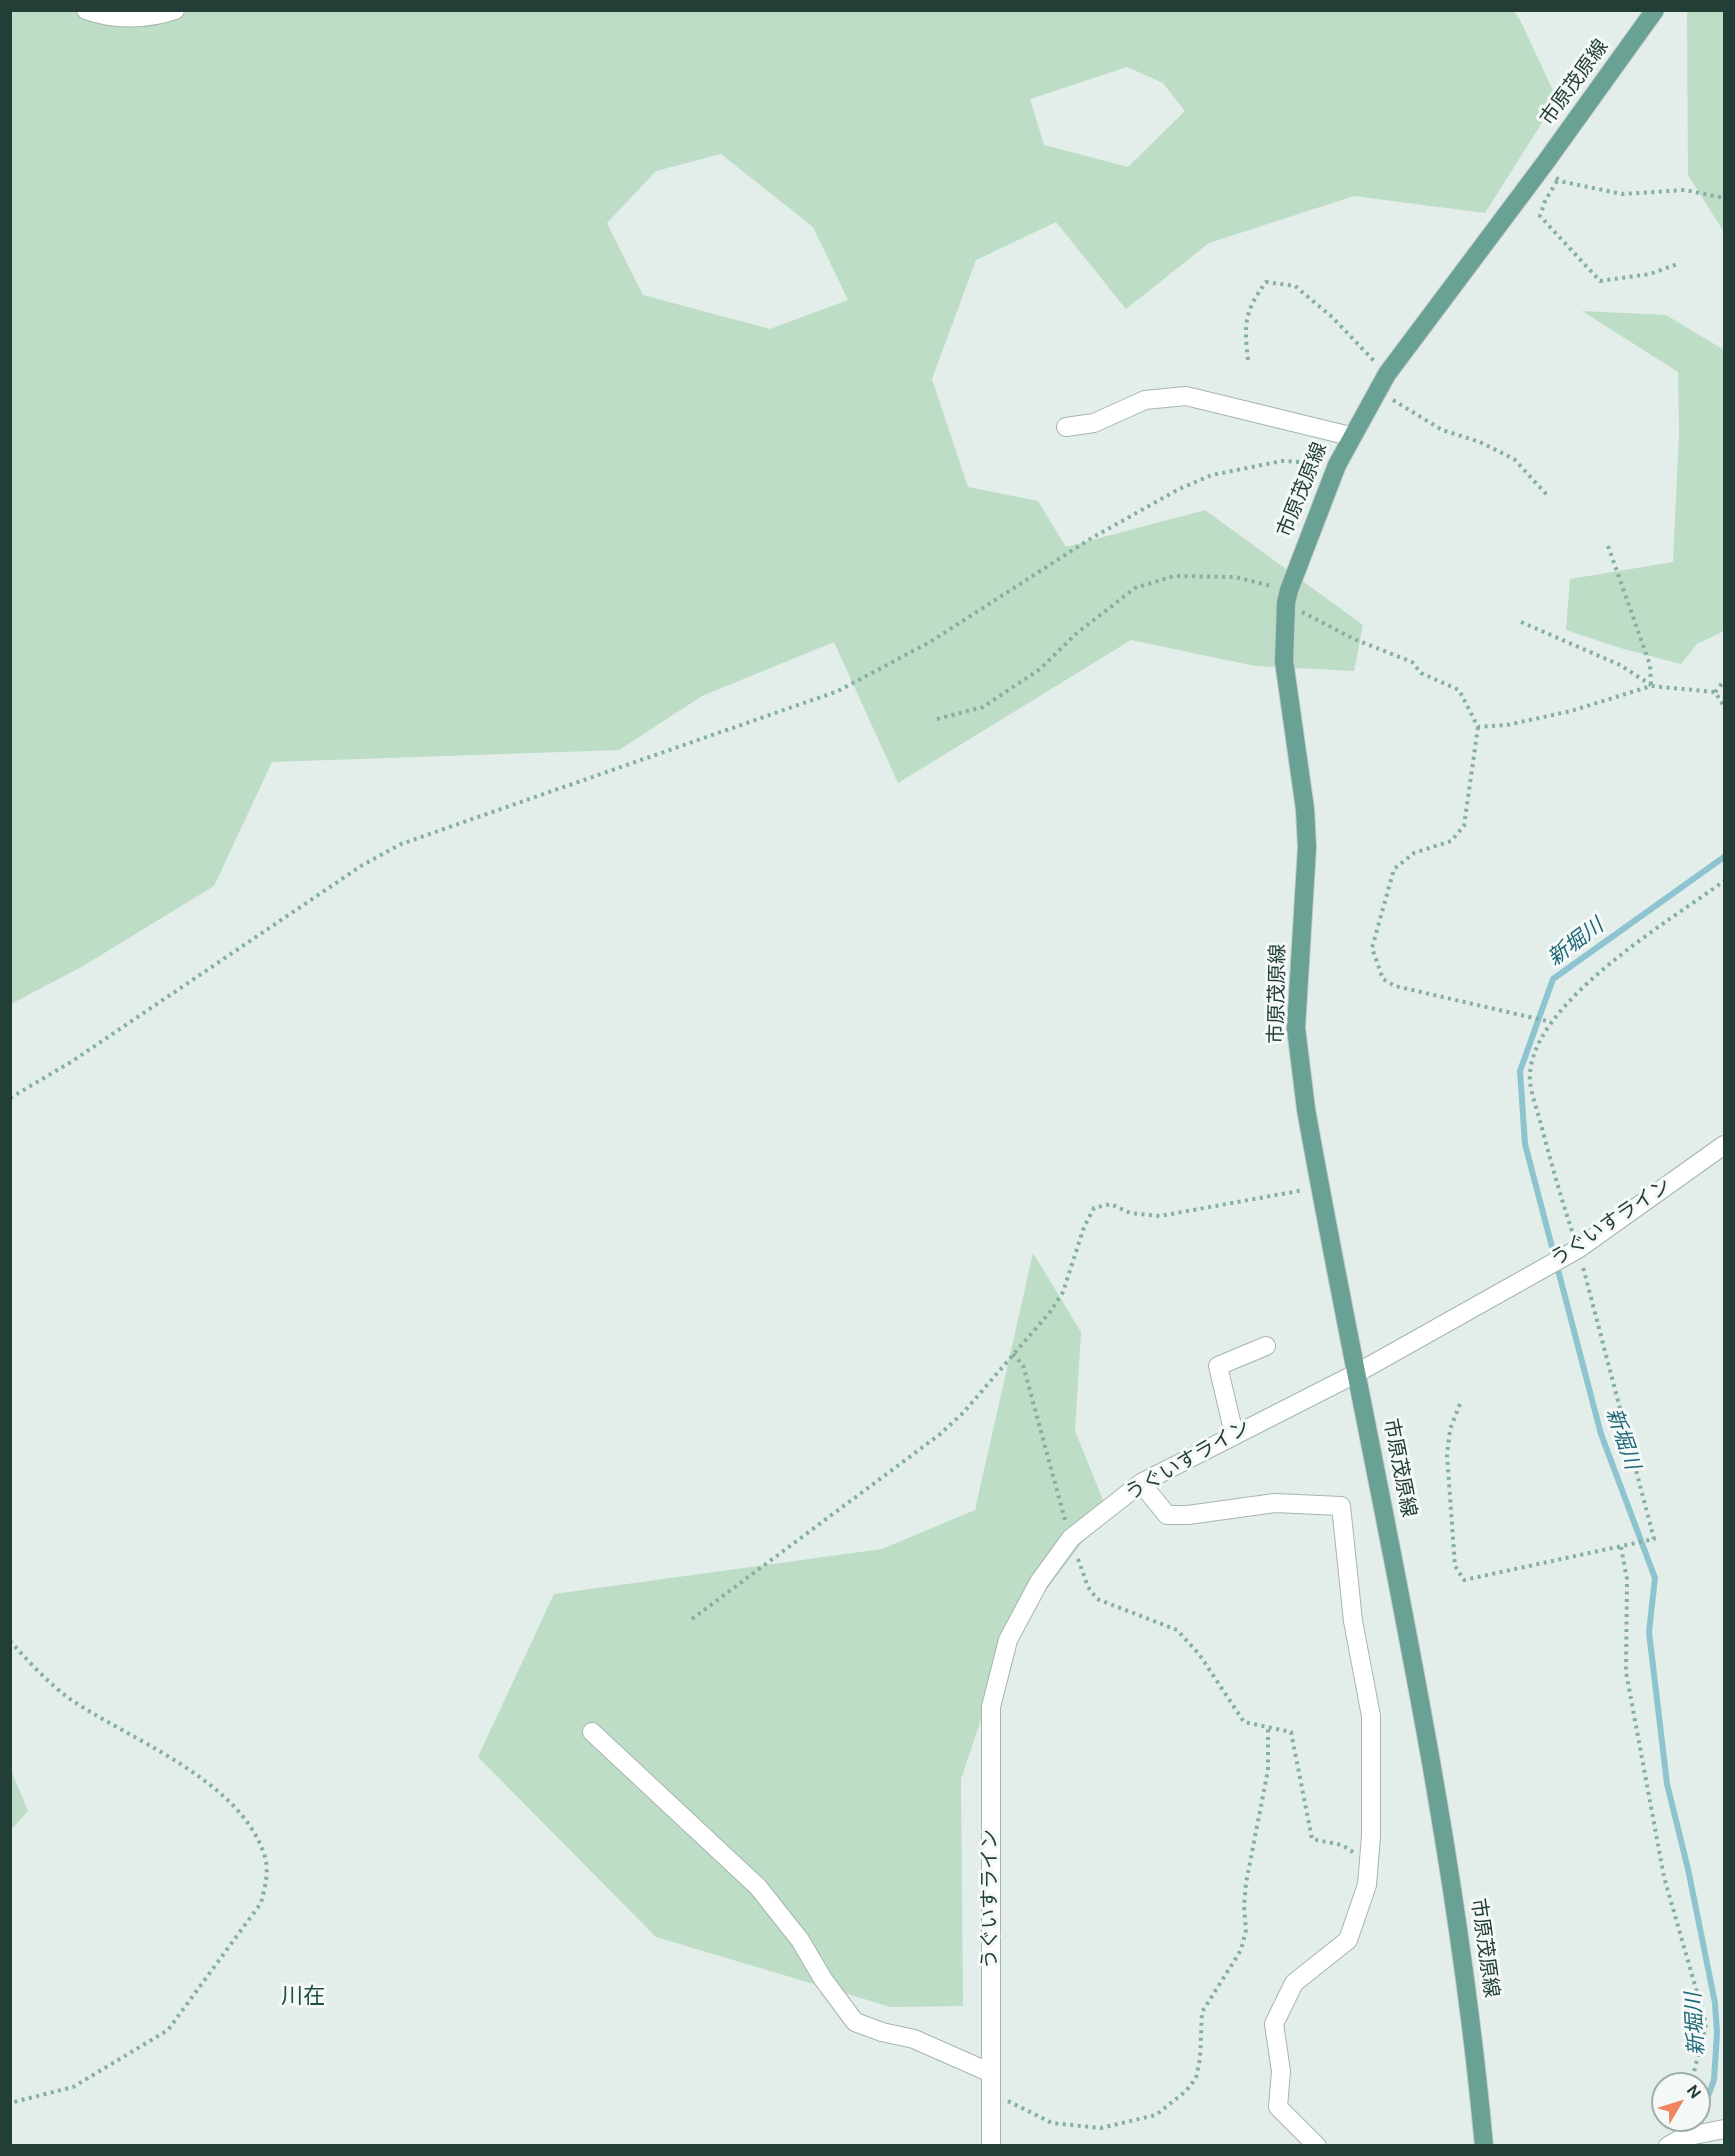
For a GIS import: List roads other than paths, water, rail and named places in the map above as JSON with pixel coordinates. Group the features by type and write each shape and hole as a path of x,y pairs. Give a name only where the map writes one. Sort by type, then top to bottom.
{"main road":[{"name":"市原茂原線","path":"1484,2145 1473,2032 1442,1822 1306,1109 1296,1028 1307,847 1305,809 1284,661 1288,597 1337,465 1350,436 1387,374 1545,163 1655,10"}],"street":[{"path":"86,10 100,16 128,18 162,15 175,10"},
{"path":"1066,428 1094,423 1145,400 1186,396 1350,436"},
{"name":"うぐいすライン","path":"991,2145 991,1707 1008,1640 1039,1582 1071,1538 1141,1483 1357,1373 1578,1249 1725,1145"},
{"path":"1234,1434 1218,1366 1266,1346"},
{"path":"1141,1483 1167,1515 1188,1515 1275,1503 1341,1506 1353,1621 1371,1716 1367,1884 1348,1940 1294,1983 1274,2024 1281,2071 1278,2107 1317,2145"},
{"path":"592,1732 758,1887 800,1940 823,1979 855,2022 882,2032 914,2039 991,2073"},
{"path":"1668,2145 1684,2137 1725,2129"}],"waterway":[{"name":"新堀川","path":"1711,2088 1714,2080 1717,2033 1715,2003 1688,1869 1667,1784 1649,1632 1655,1578 1601,1434 1525,1144 1520,1071 1553,979 1724,857"}],"district":[{"name":"川在","path":"303,1997"}]}
